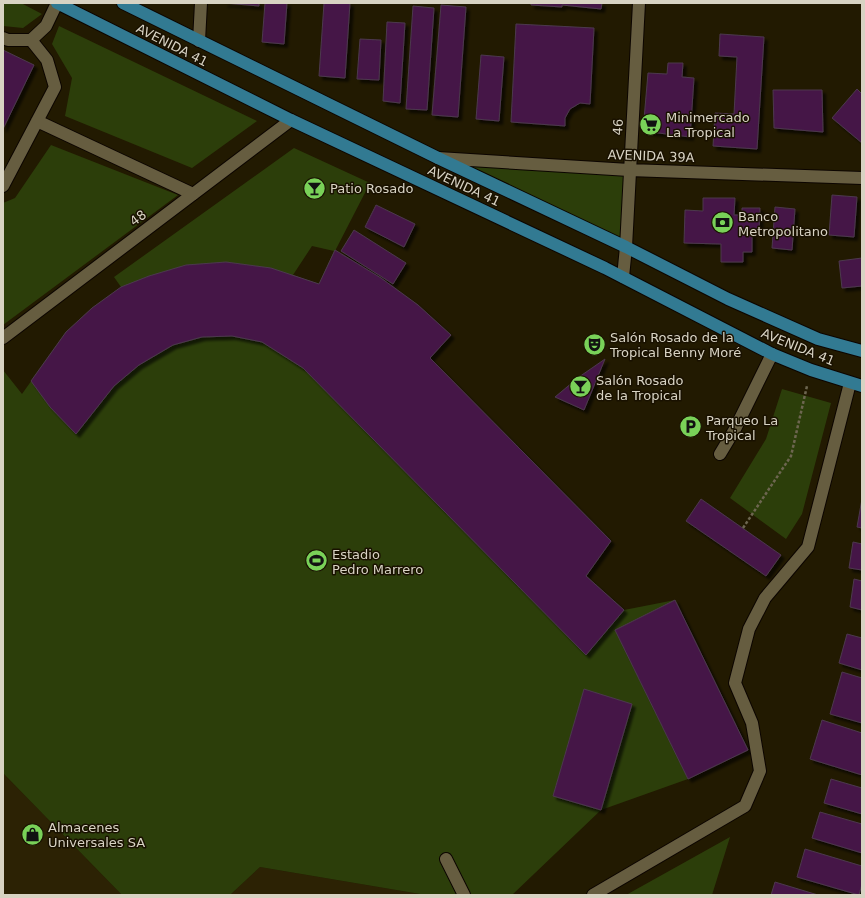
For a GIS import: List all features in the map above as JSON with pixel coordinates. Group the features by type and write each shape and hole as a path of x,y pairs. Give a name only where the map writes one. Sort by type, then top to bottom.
{"main road":[{"name":"AVENIDA 41","path":"57,3 291,120 623,277 772,354 810,370 856,384"},
{"name":"AVENIDA 41","path":"123,3 438,158 626,247 728,300 818,339 862,351"}],"street":[{"path":"3,38 8,40 31,40 46,26 57,3"},
{"path":"199,41 201,3"},
{"name":"46","path":"623,277 626,247 639,3"},
{"path":"3,186 55,87 47,60 31,40"},
{"name":"48","path":"3,338 291,120"},
{"path":"38,121 193,194"},
{"name":"AVENIDA 39A","path":"438,158 630,170 862,178"},
{"path":"720,454 735,429 772,354"},
{"path":"593,895 745,806 760,771 752,723 735,683 749,629 765,598 808,546 856,384"},
{"path":"446,859 464,895"}],"path":[{"path":"744,528 791,456 810,370"}],"shaded area":[{"name":"Almacenes Universales SA","path":"3,773 122,895 3,895"},
{"path":"260,867 426,895 230,895"}],"green space":[{"path":"3,3 21,3 42,14 23,28 3,26"},
{"path":"59,26 257,121 192,168 65,116 72,78 52,44"},
{"path":"51,145 178,195 3,325 3,203 15,198"},
{"name":"Estadio Pedro Marrero","path":"294,148 370,183 335,251 381,278 418,305 451,335 430,358 611,541 586,576 624,610 675,600 748,750 688,779 601,810 512,895 426,895 260,867 230,895 122,895 3,773 3,370 22,394 66,332 92,308 121,287 114,277","holes":["312,246 334,251 319,284 293,275"]},
{"path":"438,158 629,170 626,247"},
{"path":"782,389 831,403 802,514 786,539 730,498 766,439"},
{"path":"730,837 712,895 626,895"}],"building":[{"path":"224,3 259,3 259,6"},
{"path":"265,3 287,3 284,44 262,42"},
{"path":"324,3 350,3 345,78 319,76"},
{"path":"531,3 602,3 601,9 562,5 562,7 531,5"},
{"path":"441,5 466,7 458,117 432,115"},
{"path":"413,6 434,8 427,110 406,109"},
{"path":"387,22 405,23 400,103 383,101"},
{"path":"516,24 594,28 590,104 580,103 570,109 565,118 565,126 511,122"},
{"path":"720,34 764,37 757,149 713,146 715,113 734,114 737,57 719,56"},
{"path":"360,39 381,40 379,80 357,79"},
{"path":"3,50 34,65 3,129"},
{"path":"481,55 504,57 499,121 476,119"},
{"path":"668,63 683,63 682,77 694,78 690,137 643,131 648,73 667,74"},
{"path":"857,89 862,94 862,143 832,118"},
{"path":"773,90 822,90 823,132 774,128"},
{"path":"832,195 857,197 854,237 829,235"},
{"name":"Banco Metropolitano","path":"703,198 735,198 734,215 742,215 742,208 760,208 759,231 752,231 752,252 743,252 743,262 721,262 721,244 684,243 685,210 703,211"},
{"path":"376,205 415,224 404,247 365,227"},
{"path":"775,207 795,209 792,250 772,248"},
{"path":"354,230 406,263 393,284 341,251"},
{"path":"335,250 381,278 418,305 451,335 430,358 611,541 586,576 624,610 586,655 303,368 262,342 232,336 202,337 173,345 139,365 114,386 76,434 50,407 31,381 66,332 92,308 121,287 149,276 186,265 226,262 271,268 319,284"},
{"path":"862,258 862,286 842,288 839,261"},
{"name":"Salón Rosado de la Tropical","path":"605,359 584,410 555,397 579,377"},
{"path":"701,499 781,555 766,576 686,521"},
{"path":"862,499 862,528 857,527"},
{"path":"853,542 862,544 862,570 849,568"},
{"path":"854,579 862,581 862,610 850,607"},
{"path":"675,600 748,750 688,779 615,630"},
{"path":"847,634 862,638 862,670 839,663"},
{"path":"842,672 862,678 862,723 830,714"},
{"path":"584,689 632,704 601,810 553,796"},
{"path":"822,720 862,733 862,775 810,759"},
{"path":"831,779 862,788 862,814 824,803"},
{"path":"820,812 862,824 862,853 812,838"},
{"path":"805,849 862,866 862,884 859,895 797,877"},
{"path":"775,882 818,895 771,895"}],"place":[{"name":"Minimercado La Tropical","path":"650,124"},
{"name":"Patio Rosado","path":"314,188"},
{"name":"Banco Metropolitano","path":"722,223"},
{"name":"Salón Rosado de la Tropical Benny Moré","path":"595,344"},
{"name":"Salón Rosado de la Tropical","path":"580,387"},
{"name":"Parqueo La Tropical","path":"691,427"},
{"name":"Estadio Pedro Marrero","path":"316,561"},
{"name":"Almacenes Universales SA","path":"33,834"}]}
